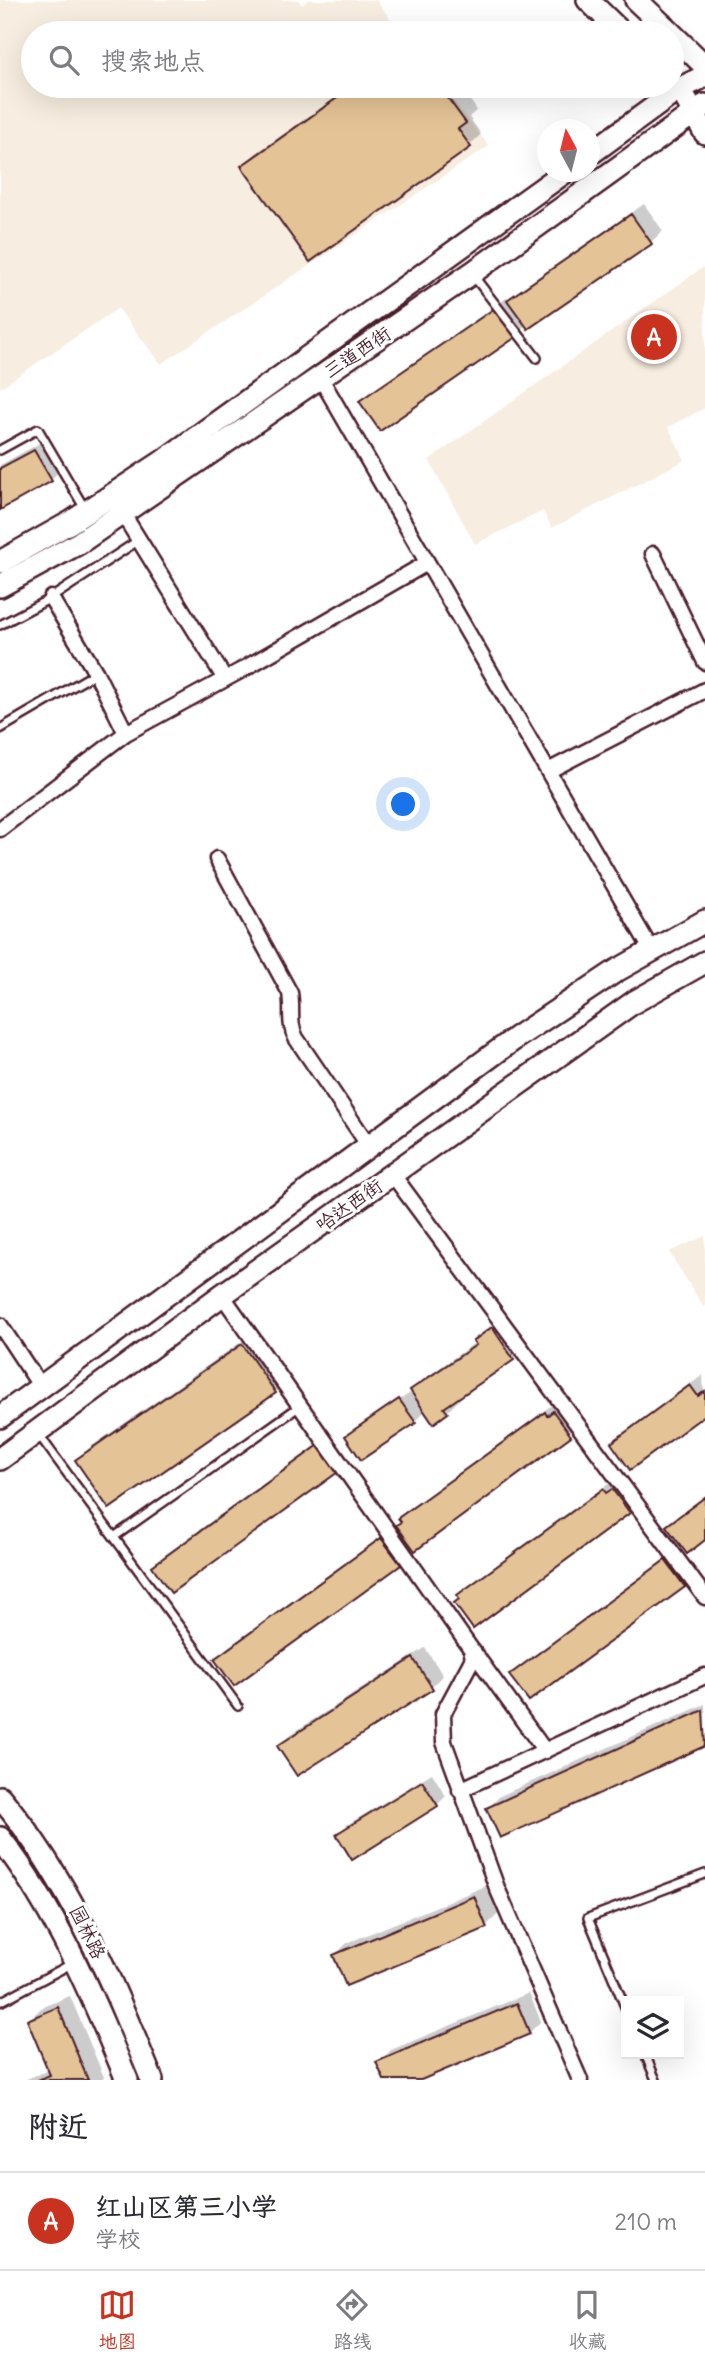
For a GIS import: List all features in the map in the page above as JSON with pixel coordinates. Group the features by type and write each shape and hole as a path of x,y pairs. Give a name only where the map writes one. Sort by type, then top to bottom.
{"main road":[{"path":"588,0 610,21"},
{"path":"636,0 658,21"},
{"path":"684,46 705,66"},
{"path":"684,83 705,76"},
{"path":"684,93 699,108 705,133"},
{"path":"600,146 660,98"},
{"name":"三道西街","path":"0,586 79,543 117,504 320,377 472,273 699,108"},
{"path":"0,562 87,512 117,504 552,182"},
{"name":"哈达西街","path":"0,1417 517,1037 652,951 705,921"},
{"name":"哈达西街","path":"0,1459 222,1295 634,1002 705,962"},
{"name":"园林路","path":"0,1797 42,1851 65,1888 117,1993 152,2080"},
{"name":"园林路","path":"0,1838 40,1896 75,1962 127,2080"}],"street":[{"path":"320,377 652,951"},
{"path":"117,504 225,679"},
{"path":"653,554 705,662"},
{"path":"0,829 126,733 427,563"},
{"path":"51,598 96,673 126,733"},
{"path":"548,771 705,690"},
{"path":"217,859 290,993 293,1012 290,1026 296,1038 369,1146"},
{"path":"393,1175 705,1597"},
{"path":"222,1295 545,1751"},
{"path":"0,1325 41,1387"},
{"path":"471,1649 473,1658 443,1714 444,1742 497,1888 580,2080"},
{"path":"460,1790 705,1676"}],"lane":[{"path":"472,273 537,358"},
{"path":"0,450 38,429 87,512"},
{"path":"0,625 51,598 139,540"},
{"path":"0,729 96,673"},
{"path":"114,1537 300,1406"},
{"path":"36,1432 238,1706"},
{"path":"621,1997 588,1918 705,1874"},
{"path":"0,2002 75,1962"},
{"path":"647,2059 656,2080"}],"shaded area":[{"path":"0,0 298,0 302,5 308,0 376,0 392,21 21,21 21,98 451,98 489,146 161,364 118,308 0,388"},
{"path":"705,266 705,408 668,427 685,460 552,528 543,511 475,544 429,460"},
{"path":"705,1236 705,1309 669,1252"}],"building":[{"path":"337,98 448,98 466,123 458,129 471,147 310,262 241,166"},
{"path":"631,214 652,244 528,329 507,300"},
{"path":"495,308 516,337 380,431 359,401"},
{"path":"34,450 52,481 0,510 0,468"},
{"path":"492,1327 514,1360 444,1408 448,1413 433,1424 410,1390 476,1345 473,1341"},
{"path":"242,1344 276,1393 109,1509 75,1460"},
{"path":"690,1385 698,1396 705,1391 705,1415 630,1470 611,1443"},
{"path":"399,1399 416,1423 361,1460 345,1436"},
{"path":"553,1411 571,1436 415,1551 396,1525 401,1522 398,1518 545,1412 547,1416"},
{"path":"319,1445 338,1472 171,1593 152,1566"},
{"path":"603,1489 606,1493 612,1489 630,1513 473,1629 454,1603 459,1599 457,1595"},
{"path":"705,1497 705,1540 687,1554 666,1526"},
{"path":"381,1538 401,1565 234,1686 214,1659"},
{"path":"665,1560 685,1587 529,1701 509,1675"},
{"path":"413,1658 433,1689 297,1776 277,1746"},
{"path":"703,1710 705,1746 500,1838 486,1808"},
{"path":"422,1781 438,1806 352,1860 336,1834"},
{"path":"474,1896 487,1928 346,1986 333,1955"},
{"path":"517,2003 530,2034 421,2080 384,2080 376,2062"},
{"path":"58,2007 88,2080 38,2080 50,2075 27,2020"}],"place":[{"name":"红山区第三小学","path":"654,337"}]}
